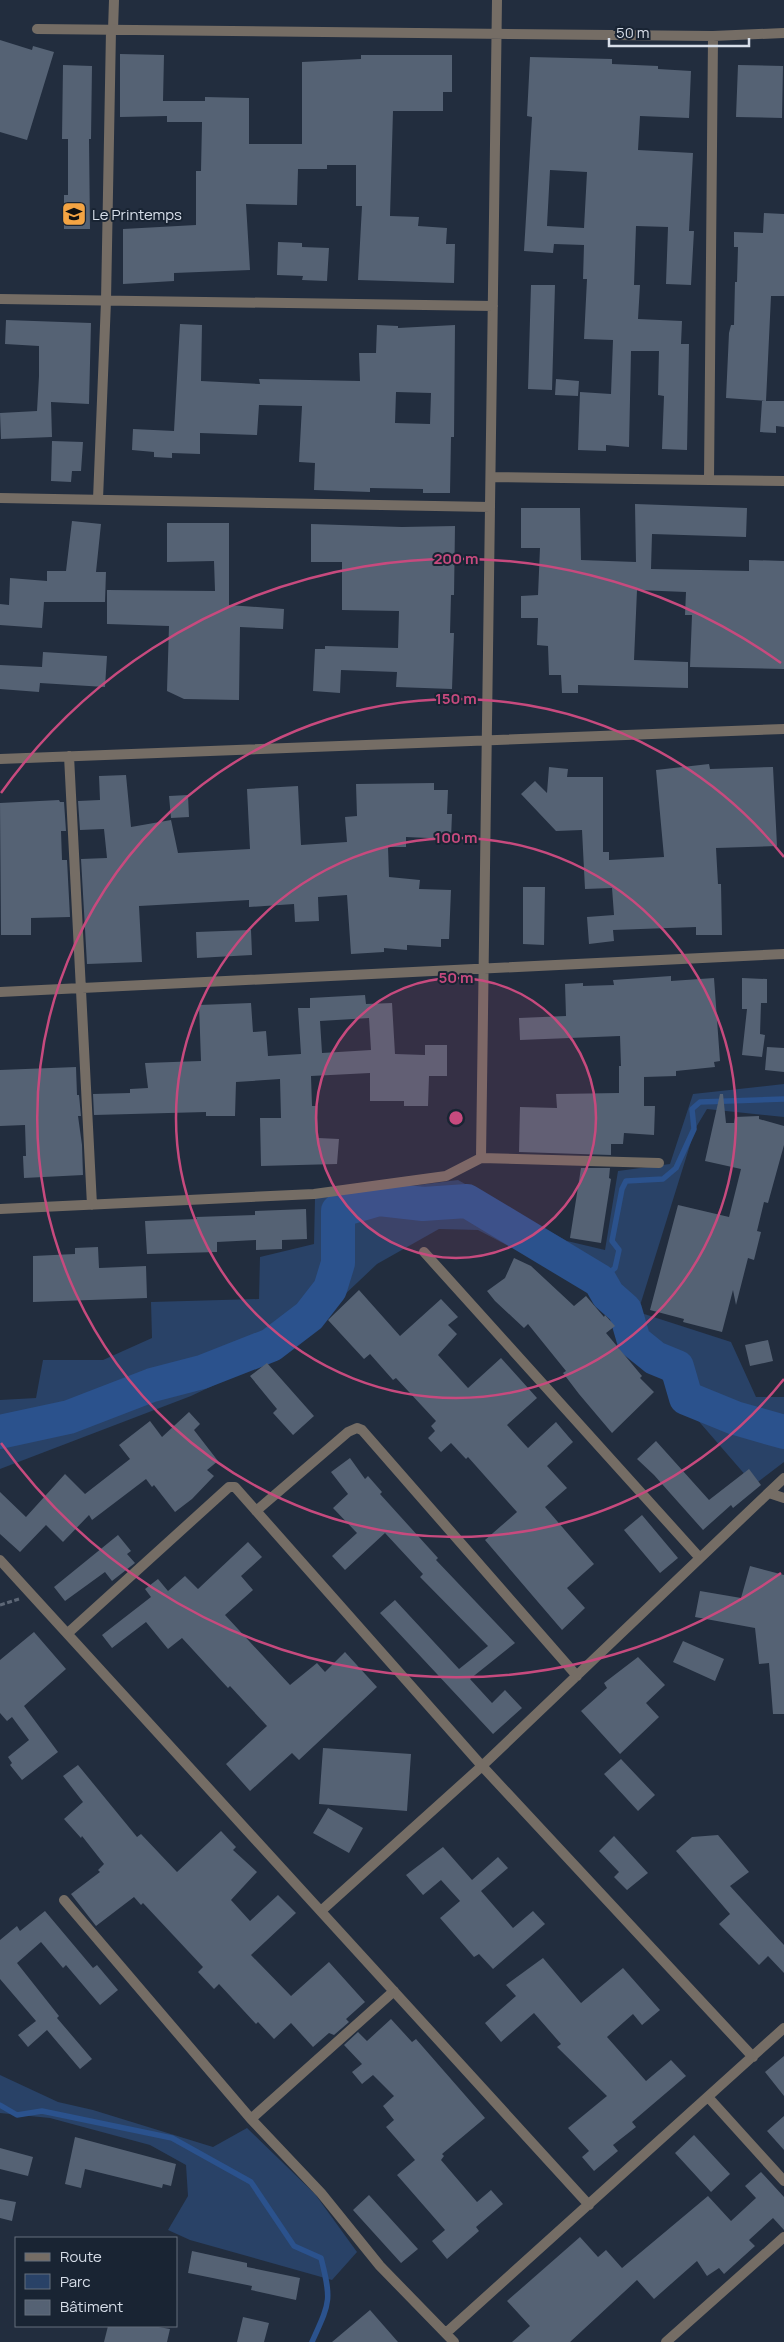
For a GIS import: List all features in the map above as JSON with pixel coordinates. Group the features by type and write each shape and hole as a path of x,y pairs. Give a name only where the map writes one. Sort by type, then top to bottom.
{"street":[{"path":"98,499 106,301 114,0"},
{"path":"481,1158 497,0"},
{"path":"37,30 713,36 784,33"},
{"path":"709,480 713,36"},
{"path":"0,299 493,306"},
{"path":"491,477 784,481"},
{"path":"0,498 490,507"},
{"path":"0,759 784,729"},
{"path":"69,756 92,1205"},
{"path":"0,992 784,954"},
{"path":"0,1209 314,1194 446,1176 481,1158 660,1163"},
{"path":"424,1252 699,1557"},
{"path":"256,1511 348,1432 356,1428 362,1430 577,1676"},
{"path":"321,1911 482,1766 784,1478"},
{"path":"68,1633 229,1487 235,1487 482,1766 753,2057"},
{"path":"769,1493 784,1498"},
{"path":"0,1560 589,2205"},
{"path":"64,1900 251,2119 321,2193 380,2266 454,2342"},
{"path":"251,2119 394,1991"},
{"path":"446,2333 784,2028"},
{"path":"708,2097 784,2181"},
{"path":"667,2342 784,2237"}],"green space":[{"path":"784,1084 784,1117 707,1109 695,1129 638,1312 731,1342 756,1397 784,1397 784,1462 754,1485 578,1282 478,1230 439,1229 377,1264 284,1352 191,1396 0,1469 0,1400 36,1398 43,1360 103,1360 152,1338 151,1302 259,1299 260,1257 314,1244 315,1198 458,1180 567,1241 605,1250 618,1171 670,1164 693,1094"},
{"path":"0,2075 58,2102 93,2110 213,2147 247,2128 315,2194 357,2252 332,2280 190,2240 168,2230 188,2196 186,2165 150,2145 50,2118 0,2113"}],"building":[{"path":"0,40 32,50 33,46 54,52 27,140 0,132"},
{"path":"120,54 164,55 163,101 205,101 205,97 249,98 249,144 302,144 302,62 361,59 361,55 452,55 452,92 443,92 443,111 393,111 390,216 419,217 418,226 447,228 446,244 455,244 454,283 358,280 362,206 356,206 356,165 327,165 327,169 298,169 297,205 246,204 250,270 174,273 174,281 123,284 123,229 196,225 196,171 201,171 202,122 167,122 167,116 120,117"},
{"path":"530,57 612,59 612,64 658,66 658,69 691,71 689,118 640,116 638,150 693,153 689,231 694,231 691,285 666,284 668,227 636,226 634,285 640,285 638,319 682,321 681,344 689,344 687,450 662,449 664,396 658,395 659,351 631,351 629,447 606,445 606,451 578,450 580,392 611,394 613,340 584,339 587,279 583,279 584,245 554,244 553,253 524,251 532,117 527,116","holes":["550,170 587,172 584,228 547,226"]},
{"path":"63,65 92,66 91,139 89,139 90,229 64,229 64,195 68,195 68,139 62,139"},
{"path":"738,65 783,66 782,118 736,117"},
{"path":"764,213 784,214 784,296 771,296 766,401 726,398 729,333 731,325 734,325 735,282 737,282 738,247 734,247 734,232 763,233"},
{"path":"278,242 302,243 302,247 329,248 327,281 302,280 303,276 277,275"},
{"path":"531,285 555,285 552,390 528,389"},
{"path":"6,320 91,323 89,404 51,402 52,437 1,439 0,413 37,411 39,376 39,346 5,344"},
{"path":"180,324 202,325 201,381 260,384 259,379 360,381 359,353 376,353 377,325 398,326 398,328 455,325 454,437 451,437 450,493 423,493 423,489 370,488 370,492 314,490 315,463 299,462 302,406 259,405 257,435 200,433 200,454 172,453 172,458 154,457 154,452 132,450 133,429 174,431","holes":["396,392 431,393 430,424 395,423"]},
{"path":"556,379 579,381 578,396 555,395"},
{"path":"762,401 784,401 784,427 776,426 776,433 760,432"},
{"path":"52,441 83,442 81,471 72,471 71,482 51,481"},
{"path":"635,504 747,508 746,537 652,534 651,569 749,571 749,560 784,561 784,669 690,667 692,615 685,615 686,592 637,590 634,660 688,662 688,688 578,685 578,693 562,693 561,675 549,675 548,646 537,645 538,618 521,618 521,596 538,595 540,548 521,548 521,508 580,508 581,560 636,562"},
{"path":"72,521 101,524 96,572 106,572 105,602 44,602 42,628 0,625 0,604 9,605 10,578 47,581 47,571 66,571"},
{"path":"167,523 229,523 229,605 284,609 283,629 240,627 239,700 184,699 167,691 169,626 107,624 107,590 215,591 214,561 167,562"},
{"path":"311,524 402,527 455,526 454,595 451,595 450,633 454,633 452,689 396,687 397,672 341,670 340,693 313,691 315,649 325,649 325,646 398,648 399,611 342,610 342,562 311,562"},
{"path":"43,652 107,656 105,687 40,683 39,692 0,689 0,665 42,667"},
{"path":"709,764 710,769 773,767 777,846 716,848 718,884 721,884 722,935 696,935 696,927 613,930 614,941 589,944 587,917 614,915 612,888 585,889 582,830 556,831 521,794 535,781 547,793 549,767 568,769 567,777 603,777 603,852 609,852 609,860 664,857 656,770"},
{"path":"126,775 131,827 171,820 178,853 250,849 247,789 298,786 301,845 347,842 345,817 357,816 356,784 434,783 434,790 448,790 447,814 452,814 451,839 406,837 406,847 388,847 389,877 420,880 419,889 451,890 449,939 441,939 441,947 407,945 407,950 384,948 384,952 351,954 347,895 318,897 319,921 295,922 294,904 249,907 249,900 139,906 142,962 87,964 81,859 107,858 104,829 80,830 78,801 100,800 99,776"},
{"path":"188,795 189,817 171,818 169,796"},
{"path":"59,800 64,802 66,831 61,831 62,860 67,860 70,917 31,918 31,935 1,935 0,803"},
{"path":"523,887 545,887 544,945 523,944"},
{"path":"251,930 252,955 197,958 196,932"},
{"path":"671,976 671,981 714,978 720,1061 714,1062 715,1067 676,1071 676,1076 644,1077 644,1106 655,1106 654,1135 624,1133 623,1144 611,1144 611,1155 519,1152 520,1107 557,1108 556,1094 619,1093 619,1066 621,1066 620,1036 520,1040 519,1018 566,1016 565,984 583,983 583,986 614,985 613,980"},
{"path":"742,978 767,979 767,1003 761,1003 760,1034 765,1035 762,1057 742,1055 747,1009 742,1009"},
{"path":"365,995 366,1004 392,1003 395,1054 425,1055 425,1045 447,1045 447,1076 429,1076 428,1106 404,1106 404,1101 370,1101 370,1073 311,1076 312,1106 317,1106 318,1138 339,1139 337,1164 261,1166 260,1118 281,1118 280,1079 236,1082 235,1116 206,1116 206,1112 94,1115 93,1094 130,1093 130,1089 148,1088 145,1063 201,1061 199,1005 251,1003 253,1032 266,1031 268,1056 301,1054 298,1008 310,1008 310,998","holes":["369,1018 371,1050 322,1053 320,1021"]},
{"path":"767,1047 784,1048 784,1072 765,1070"},
{"path":"76,1067 77,1095 79,1095 81,1116 78,1116 82,1145 83,1175 24,1178 23,1156 26,1156 25,1125 0,1126 0,1070"},
{"path":"720,1094 723,1094 726,1123 734,1123 735,1117 759,1116 759,1119 784,1126 784,1145 768,1203 764,1202 757,1231 761,1232 754,1260 748,1258 736,1305 733,1290 722,1332 683,1322 684,1319 650,1310 678,1205 729,1217 741,1169 705,1161"},
{"path":"581,1168 610,1168 609,1178 611,1179 601,1243 570,1238"},
{"path":"306,1209 307,1239 282,1240 282,1249 256,1250 256,1240 217,1242 217,1252 147,1254 145,1221 255,1215 255,1211"},
{"path":"98,1247 99,1268 146,1266 147,1298 33,1302 33,1256 75,1254 75,1248"},
{"path":"514,1258 531,1266 574,1306 586,1296 604,1317 605,1315 615,1326 606,1333 642,1376 640,1378 654,1392 612,1433 579,1394 563,1373 566,1371 528,1324 524,1328 487,1291 505,1278"},
{"path":"359,1290 400,1336 441,1299 458,1317 448,1325 457,1334 438,1355 468,1388 501,1358 537,1398 507,1425 528,1448 556,1422 573,1442 547,1466 567,1488 545,1507 594,1564 567,1588 585,1608 562,1630 485,1540 517,1512 468,1457 466,1459 451,1443 441,1452 428,1438 435,1431 431,1426 436,1421 396,1378 393,1380 370,1354 364,1359 328,1320"},
{"path":"768,1340 773,1361 750,1366 745,1345"},
{"path":"267,1363 314,1416 293,1435 273,1413 277,1409 250,1376"},
{"path":"189,1412 200,1424 194,1430 218,1461 207,1470 214,1476 192,1499 175,1512 154,1485 152,1487 146,1479 92,1520 89,1515 63,1542 46,1525 20,1552 0,1534 0,1492 26,1517 65,1474 85,1494 130,1459 119,1445 150,1421 162,1437"},
{"path":"656,1441 709,1500 749,1469 761,1485 733,1508 731,1505 703,1530 654,1475 637,1459"},
{"path":"350,1458 365,1479 368,1476 382,1492 380,1494 438,1558 436,1560 515,1643 470,1679 492,1703 505,1690 522,1708 493,1734 380,1613 395,1600 459,1669 488,1646 420,1577 423,1574 385,1533 345,1570 332,1556 357,1533 333,1508 348,1494 331,1472"},
{"path":"642,1515 678,1558 660,1573 624,1530"},
{"path":"118,1535 131,1551 127,1554 135,1563 112,1581 105,1572 65,1601 54,1587"},
{"path":"248,1542 262,1557 241,1576 253,1590 225,1615 290,1685 317,1663 325,1672 345,1652 377,1687 299,1760 292,1753 250,1791 226,1764 267,1726 230,1686 228,1688 182,1638 168,1649 146,1622 112,1648 102,1635 151,1597 145,1589 158,1579 168,1591 185,1576 198,1589"},
{"path":"750,1566 784,1575 784,1714 773,1714 769,1663 759,1664 755,1628 695,1617 700,1591 741,1598"},
{"path":"34,1632 66,1669 24,1706 58,1752 22,1780 10,1765 12,1763 8,1757 29,1740 12,1717 7,1721 0,1713 0,1660"},
{"path":"683,1641 724,1659 715,1681 673,1662"},
{"path":"638,1657 665,1685 646,1703 659,1717 620,1754 581,1711 607,1688 604,1683"},
{"path":"323,1748 411,1754 407,1811 319,1804"},
{"path":"621,1759 655,1795 638,1811 604,1774"},
{"path":"78,1765 137,1837 141,1834 177,1872 221,1831 236,1847 233,1850 257,1872 231,1900 250,1921 278,1895 296,1913 251,1955 291,1996 329,1962 365,2002 346,2019 349,2022 334,2035 329,2033 313,2047 291,2023 274,2039 258,2022 256,2024 219,1984 214,1989 198,1972 203,1967 143,1903 141,1905 134,1897 96,1926 71,1894 100,1872 98,1870 104,1864 82,1836 81,1838 64,1819 83,1802 63,1776"},
{"path":"328,1808 363,1828 349,1853 313,1833"},
{"path":"718,1835 749,1872 730,1886 784,1945 784,1973 768,1956 759,1965 719,1924 730,1914 676,1851 692,1837"},
{"path":"614,1836 648,1873 627,1890 614,1877 619,1872 599,1851"},
{"path":"443,1847 472,1880 498,1857 508,1868 481,1891 513,1928 533,1911 545,1924 493,1969 479,1954 474,1957 440,1918 460,1901 441,1880 423,1895 406,1875"},
{"path":"45,1911 93,1968 97,1965 118,1990 100,2005 66,1965 63,1968 41,1942 17,1963 59,2016 57,2018 92,2059 80,2069 47,2030 28,2047 18,2035 36,2021 0,1979 0,1940 17,1926 20,1931"},
{"path":"543,1958 581,2003 623,1968 660,2010 642,2025 633,2014 607,2037 646,2081 671,2060 686,2076 632,2122 636,2127 613,2145 618,2151 594,2171 582,2157 589,2151 568,2128 607,2096 557,2047 561,2044 534,2013 501,2042 485,2023 516,1996 506,1985"},
{"path":"391,2019 412,2042 416,2039 485,2118 442,2154 444,2156 441,2160 477,2202 491,2190 503,2204 476,2227 479,2231 447,2259 432,2241 445,2230 397,2175 415,2160 386,2127 394,2120 383,2106 394,2096 373,2075 362,2084 352,2072 362,2064 344,2045 358,2032 367,2041"},
{"path":"784,2056 784,2096 765,2072"},
{"path":"784,2116 784,2150 767,2131"},
{"path":"694,2135 730,2174 711,2192 675,2153"},
{"path":"75,2137 176,2164 171,2186 163,2184 162,2188 85,2169 81,2188 65,2184"},
{"path":"0,2148 33,2157 28,2176 0,2169"},
{"path":"761,2172 784,2197 784,2230 773,2218 749,2240 755,2246 724,2274 719,2268 707,2276 697,2261 654,2299 637,2280 570,2342 512,2342 530,2326 507,2301 580,2237 598,2257 606,2250 622,2268 708,2196 731,2221 756,2198 745,2186"},
{"path":"369,2195 418,2249 401,2263 353,2210"},
{"path":"0,2199 16,2202 12,2221 0,2218"},
{"path":"192,2251 247,2263 247,2267 300,2278 296,2300 251,2290 252,2286 188,2273"},
{"path":"370,2310 398,2342 332,2342"},
{"path":"243,2317 269,2323 264,2342 237,2342"},
{"path":"108,2327 159,2327 170,2329 167,2342 104,2342"}],"waterway":[{"path":"600,1281 615,1268 619,1250 612,1241 622,1189 626,1181 663,1179 676,1168 694,1129 692,1109 700,1102 784,1099"},
{"path":"0,1432 69,1417 152,1385 202,1372 271,1345 309,1316 330,1289 338,1263 338,1211 379,1199 423,1204 467,1201 600,1281 608,1295 625,1310 634,1341 655,1358 677,1367 686,1398 735,1418 784,1432"},
{"path":"0,2105 17,2115 42,2111 172,2138 251,2182 294,2246 321,2258 328,2293 326,2309 312,2342"}],"place":[{"name":"Le Printemps","path":"74,214"}]}
